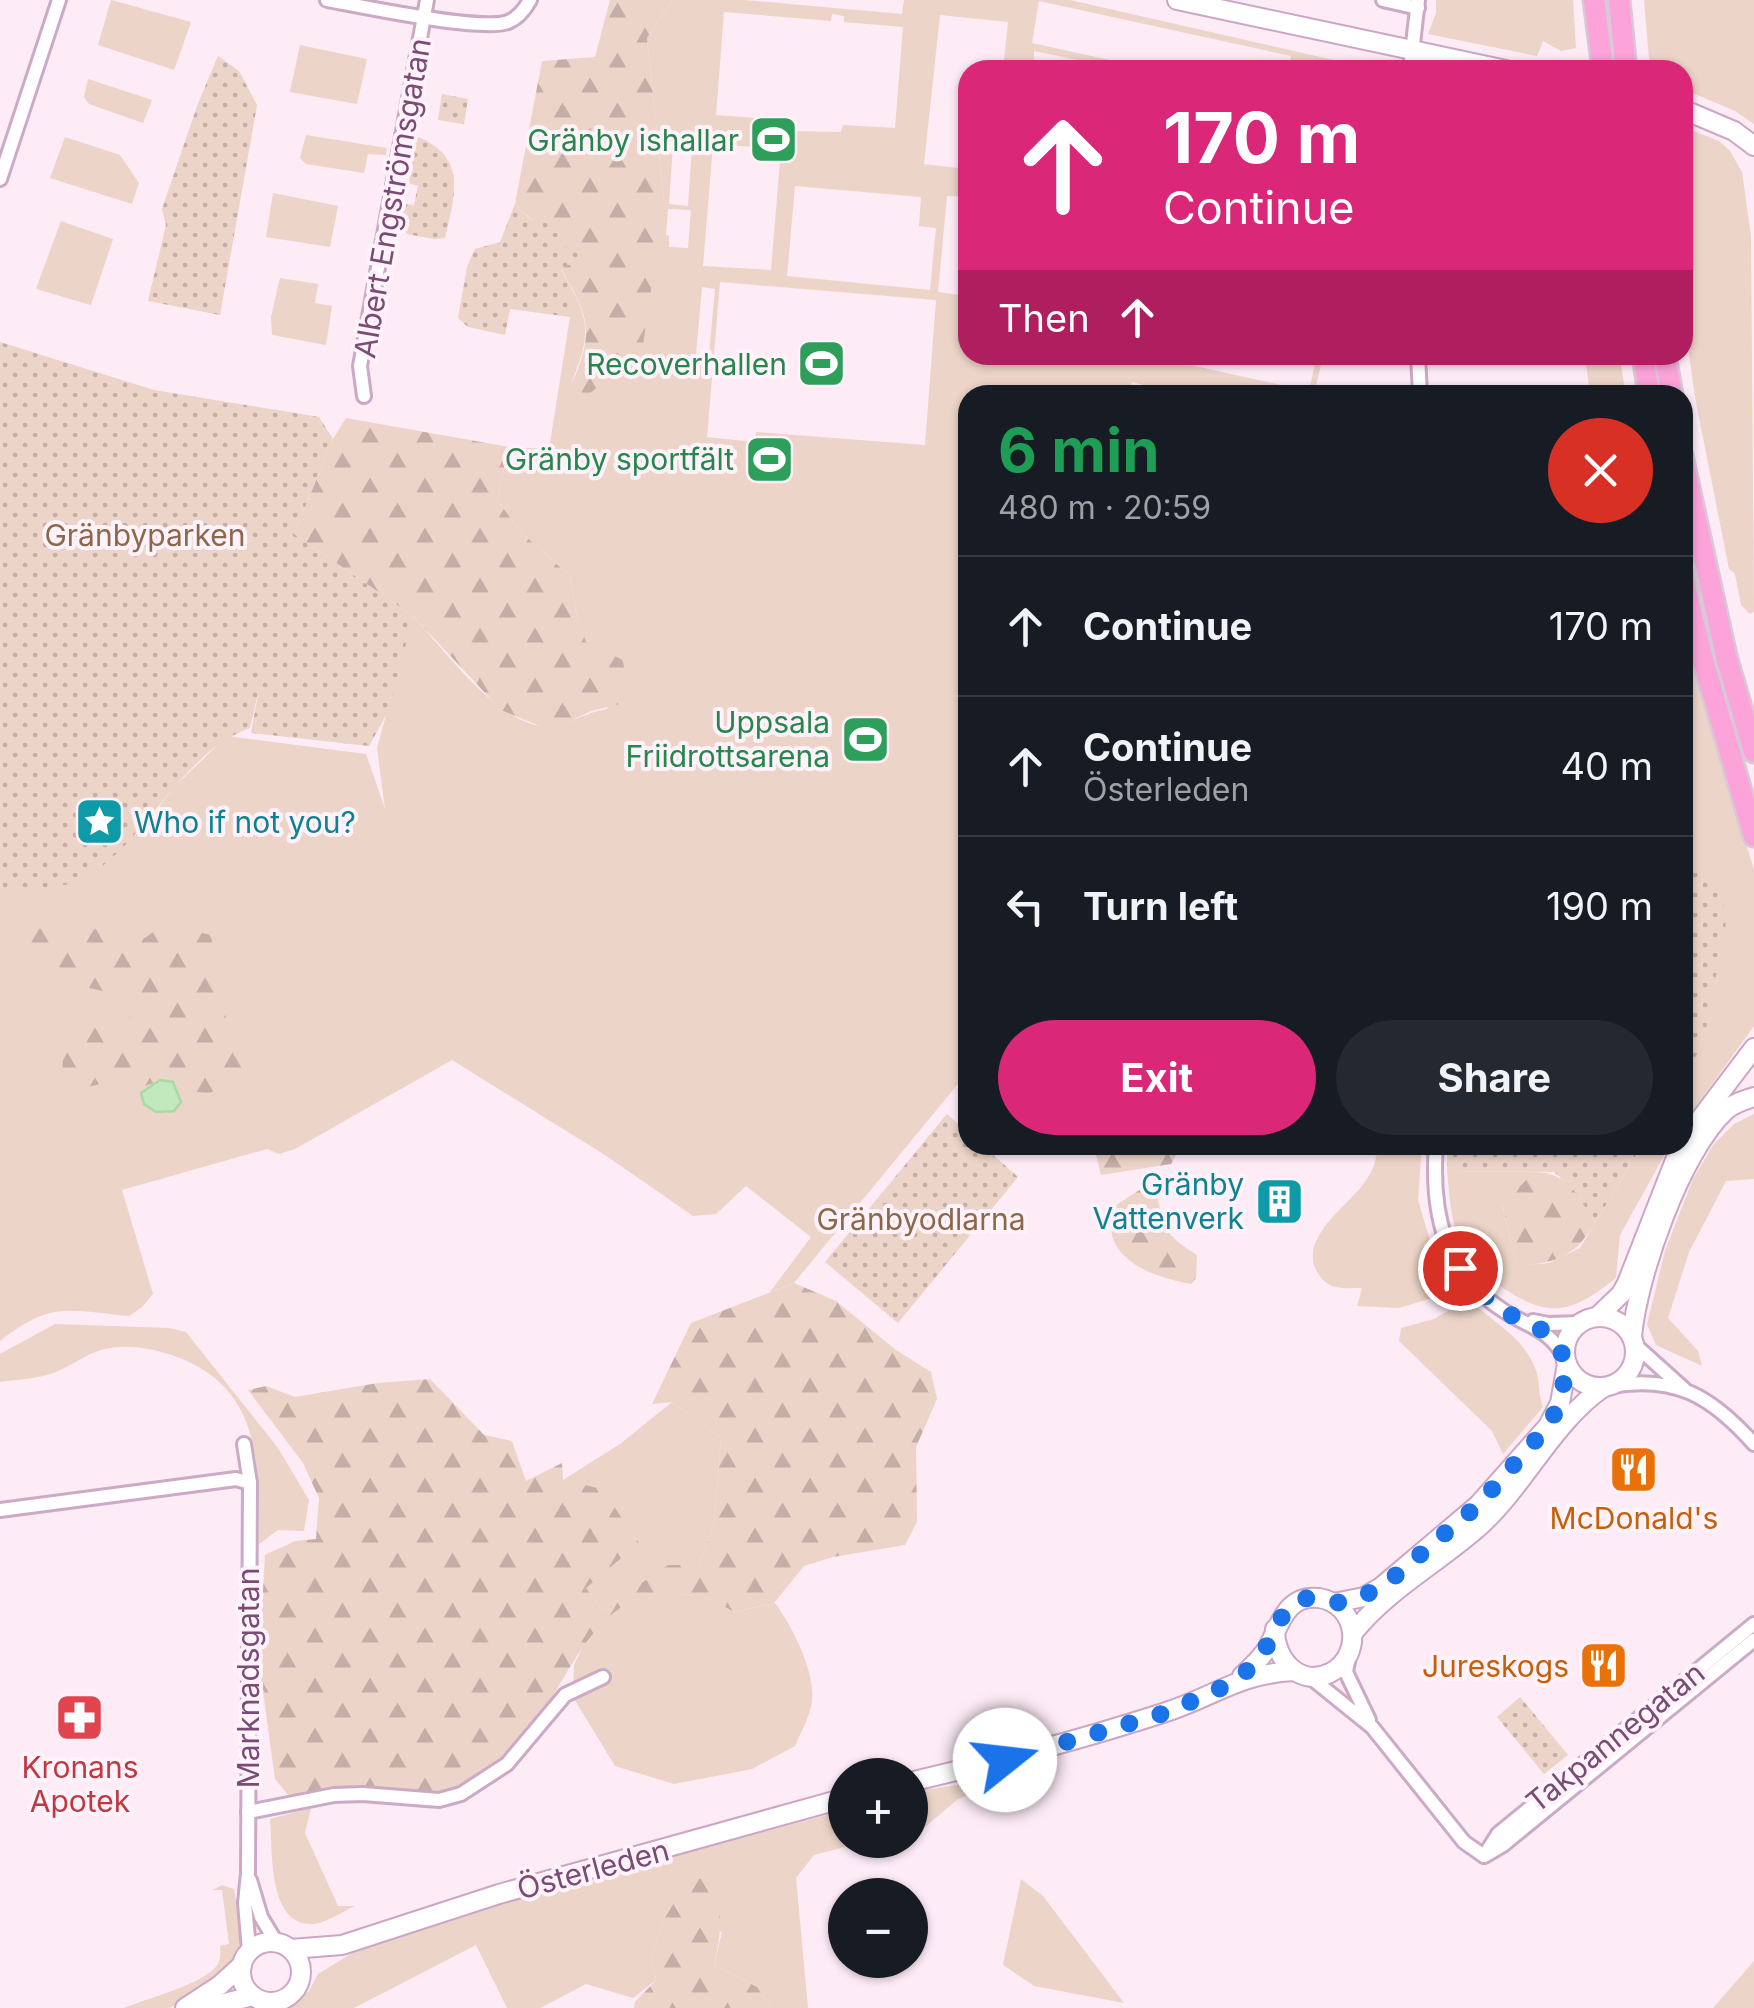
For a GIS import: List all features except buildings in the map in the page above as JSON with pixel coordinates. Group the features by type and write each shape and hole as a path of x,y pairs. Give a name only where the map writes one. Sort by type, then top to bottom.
{"main road":[{"path":"1177,0 1412,44 1470,60"},
{"path":"1594,0 1601,60"},
{"path":"1619,0 1625,60"},
{"path":"1693,114 1734,131 1754,146"},
{"path":"1693,506 1726,656 1754,752"},
{"path":"1693,619 1754,836"},
{"path":"1693,1129 1754,1048"},
{"path":"928,1778 1005,1760 1168,1712 1251,1676 1331,1673 1349,1655 1354,1633 1372,1609 1482,1524 1522,1481 1575,1412 1630,1370 1635,1357 1634,1313 1651,1255 1687,1168 1710,1128 1728,1108 1754,1097"},
{"path":"1334,1603 1381,1588 1478,1505 1548,1426 1560,1403 1566,1342 1621,1294 1678,1155"},
{"path":"1589,1320 1617,1321 1633,1340"},
{"path":"1566,1360 1578,1379 1607,1387"},
{"path":"1234,1682 1260,1659 1286,1609 1298,1601 1321,1598 1334,1603 1347,1616 1354,1633"},
{"path":"1276,1629 1279,1656 1301,1674"},
{"name":"Österleden","path":"284,1946 342,1945 499,1894 828,1803"},
{"path":"185,2008 220,1985 245,1958 262,1943 284,1946 299,1962 301,1976 296,1988 279,2000 265,2001 253,1996 242,1982 245,1958"},
{"name":"Österleden","path":"301,1976 342,1945"},
{"path":"204,2008 253,1996"}],"street":[{"path":"0,179 59,0"},
{"path":"327,0 424,18 503,24 518,16 530,0"},
{"name":"Albert Engströmsgatan","path":"364,396 360,366 427,0"},
{"path":"1383,0 1418,4 1411,60"},
{"path":"1436,1155 1434,1197 1446,1244 1474,1287 1505,1312 1546,1332 1566,1360"},
{"path":"1520,1318 1548,1324 1589,1320"},
{"path":"1633,1340 1686,1391"},
{"path":"1607,1387 1636,1382 1686,1391 1726,1413 1754,1444"},
{"name":"Marknadsgatan","path":"244,1444 250,1484 245,1958"},
{"path":"0,1510 236,1479 250,1484"},
{"name":"Takpannegatan","path":"1484,1856 1498,1834 1754,1624"},
{"name":"Takpannegatan","path":"1484,1856 1503,1845 1754,1640"},
{"path":"1349,1655 1346,1672 1372,1727 1464,1842 1484,1856"},
{"path":"1301,1674 1372,1727"},
{"path":"248,1812 334,1795 439,1800 461,1794 507,1764 565,1696 603,1677"},
{"name":"Marknadsgatan","path":"248,1873 261,1916 284,1946"}],"green space":[{"path":"111,0 191,22 174,70 98,45"},
{"path":"610,0 672,0 647,38 664,200 643,345 584,399 570,400 586,328 581,308 561,268 582,246 561,248 515,204 542,61 595,57"},
{"path":"672,0 744,0 902,14 904,0 1070,0 1333,60 1290,60 1291,56 1039,1 1032,43 1109,60 1078,60 1034,51 1034,60 1004,60 1008,22 940,15 924,164 958,168 958,197 947,196 938,292 958,295 958,365 1191,365 1282,385 958,385 958,1084 794,1283 770,1292 811,1237 746,1186 716,1214 693,1216 605,1155 452,1060 295,1149 279,1154 267,1149 122,1190 153,1294 129,1316 61,1311 33,1319 0,1341 0,891 82,880 142,829 175,786 227,736 366,754 385,809 377,748 413,616 474,684 511,715 548,726 607,709 623,660 586,643 570,576 522,533 497,500 509,447 549,449 570,317 570,286 585,323 581,357 571,384 664,200 647,38","holes":["724,12 831,21 832,14 844,16 844,22 903,27 895,128 843,125 841,132 789,131 782,137 771,270 703,266 713,144 766,148 769,119 716,115","673,146 692,148 688,206 669,204","795,186 921,197 919,226 936,228 930,290 787,276","668,209 691,210 688,248 669,247","720,282 936,300 925,445 756,432 755,442 707,437","702,287 715,289 708,366 695,365"]},
{"path":"1436,0 1573,0 1576,48 1561,51 1543,41 1537,56 1428,34"},
{"path":"1644,0 1754,0 1754,124 1735,111 1693,93 1693,60 1649,59"},
{"path":"300,45 367,59 357,104 290,92"},
{"path":"218,56 239,71 257,105 220,315 148,301 166,225 162,209"},
{"path":"88,79 152,100 143,123 89,104 84,97"},
{"path":"442,94 468,99 464,124 438,120"},
{"path":"1693,131 1719,141 1742,172 1751,236 1754,612 1750,614 1741,605 1735,574 1729,569 1691,365"},
{"path":"306,135 387,148 386,155 368,154 364,173 306,164 300,158"},
{"path":"416,136 444,154 454,178 445,238 406,234 408,222 399,220 405,204 414,205 418,186 409,183"},
{"path":"65,137 120,155 139,183 132,204 50,178"},
{"path":"273,193 338,206 330,247 266,237"},
{"path":"515,204 531,220 560,225 561,247 582,246 582,258 561,269 570,286 570,317 510,309 505,335 468,327 458,318 467,267 475,249 500,242"},
{"path":"61,221 113,239 91,305 36,289"},
{"path":"280,278 318,284 315,303 332,306 326,345 272,335 271,317"},
{"name":"Gränbyparken","path":"0,342 154,390 319,417 333,439 294,534 413,616 390,708 369,746 251,733 259,688 250,728 204,757 106,863 77,882 0,891"},
{"path":"1315,365 1321,365 1316,385 1310,385"},
{"path":"1586,365 1621,365 1624,385 1589,385"},
{"path":"346,418 509,447 497,500 522,533 570,576 586,642 623,660 628,702 591,711 562,725 542,727 501,710 413,616 294,534 333,439"},
{"path":"1693,671 1754,870 1754,1026 1693,1110 1693,1060 1703,1044 1693,876"},
{"path":"1693,860 1720,895 1727,918 1703,1044 1693,1060"},
{"path":"164,924 211,935 228,1024 251,1073 208,1094 154,1083 138,1088 109,1082 83,1088 62,1079 63,1053 74,1033 139,1015 129,997 85,987 58,1007 48,981 19,958 33,927 61,934 117,926 145,938"},
{"name":"Gränbyodlarna","path":"947,1114 958,1124 958,1155 993,1155 1018,1177 898,1323 825,1262"},
{"path":"1754,1114 1754,1179 1726,1181 1689,1252 1668,1318 1698,1351 1702,1366 1656,1345 1647,1324 1665,1251 1693,1179 1713,1145 1734,1124"},
{"path":"1096,1155 1176,1155 1171,1164 1101,1175"},
{"path":"1376,1155 1421,1155 1418,1200 1431,1244 1451,1282 1445,1294 1399,1308 1357,1306 1362,1288 1338,1288 1319,1275 1313,1262 1318,1237 1368,1178"},
{"path":"1447,1155 1636,1155 1595,1223 1575,1191 1554,1172 1447,1171"},
{"path":"1636,1155 1664,1155 1620,1235 1616,1278 1588,1298 1563,1308 1522,1299 1494,1282 1466,1254 1454,1224 1447,1171 1535,1172 1502,1204 1517,1266 1549,1263 1580,1248"},
{"path":"1535,1172 1565,1181 1595,1223 1579,1244 1563,1256 1517,1267 1502,1203"},
{"path":"1147,1185 1157,1198 1168,1232 1197,1255 1196,1278 1191,1284 1137,1266 1114,1241 1110,1209"},
{"path":"794,1283 836,1301 896,1350 931,1372 937,1399 916,1447 917,1522 905,1545 804,1566 774,1603 734,1612 713,1601 676,1594 641,1598 612,1614 589,1639 528,1734 504,1762 474,1783 442,1793 346,1789 293,1801 275,1779 259,1662 265,1555 295,1541 316,1539 319,1498 303,1463 248,1390 266,1386 295,1397 430,1379 484,1435 512,1441 526,1481 562,1463 563,1480 602,1489 639,1543 586,1588 602,1610 668,1565 699,1565 714,1525 721,1438 672,1402 652,1404 691,1323"},
{"path":"1468,1299 1522,1347 1538,1377 1543,1407 1503,1454 1492,1431 1399,1341 1401,1328 1434,1319"},
{"path":"55,1324 186,1332 278,1448 309,1500 304,1531 278,1530 259,1544 256,1459 241,1410 226,1389 205,1371 177,1357 139,1348 110,1348 47,1375 0,1382 0,1354"},
{"path":"672,1402 721,1438 714,1525 699,1565 668,1566 602,1610 586,1588 563,1480 620,1444"},
{"path":"654,1592 708,1597 734,1612 775,1603 801,1649 812,1688 810,1712 795,1746 752,1769 674,1784 615,1766 573,1697 574,1665 587,1638 614,1608"},
{"path":"1520,1697 1568,1755 1544,1774 1497,1717"},
{"path":"985,1781 982,1789 958,1799 928,1824 928,1789"},
{"path":"311,1808 305,1833 338,1906 355,1906 312,1924 297,1921 280,1899 275,1884 270,1819"},
{"path":"828,1815 828,1851 814,1855 796,1878 808,2008 771,2008 757,1987 714,1965 722,1932 663,1921 651,1956 656,1980 633,1998 586,1984 540,2008 507,2008 476,1945 354,2008 285,2008 309,1991 318,1974 354,1952 489,1907"},
{"path":"691,1875 712,1889 717,1900 720,1926 714,1965 757,1987 771,2008 634,2008 656,1980 651,1956 663,1921"},
{"path":"1021,1879 1043,1896 1124,2003 1034,1986 1003,1965"},
{"path":"222,1885 234,1889 242,1938 231,1968 196,1996 169,2008 124,2008 185,1986 215,1968 220,1946 229,1944 222,1890 213,1890"},
{"path":"1754,1961 1754,2008 1713,2008"}],"shaded area":[{"path":"160,1080 173,1082 181,1102 174,1111 156,1112 144,1104 141,1093"}],"place":[{"name":"Gränby ishallar","path":"774,140"},
{"name":"Recoverhallen","path":"822,364"},
{"name":"Gränby sportfält","path":"769,459"},
{"name":"Uppsala Friidrottsarena","path":"865,739"},
{"name":"Who if not you?","path":"99,822"},
{"name":"Gränby Vattenverk","path":"1279,1201"},
{"name":"McDonald's","path":"1634,1469"},
{"name":"Jureskogs","path":"1604,1666"},
{"name":"Kronans Apotek","path":"80,1718"}],"route":[{"path":"1005,1760 1168,1712 1234,1682 1260,1659 1286,1609 1307,1598 1334,1603 1349,1601 1381,1588 1478,1505 1548,1426 1560,1403 1567,1364 1546,1332 1505,1312 1474,1287 1460,1268"}]}
